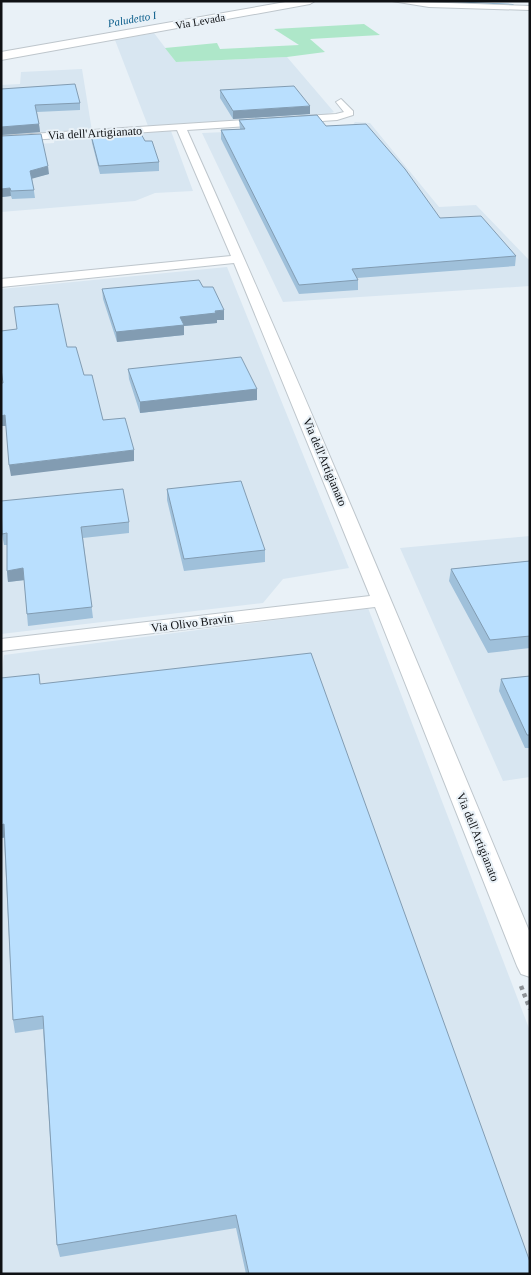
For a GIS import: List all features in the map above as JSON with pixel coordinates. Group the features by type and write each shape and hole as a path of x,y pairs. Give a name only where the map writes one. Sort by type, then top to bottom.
{"main road":[{"name":"Via Levada","path":"1,56 310,1"}],"street":[{"path":"396,1 530,8"},
{"path":"181,128 345,116 350,113 341,102"},
{"name":"Via dell'Artigianato","path":"1,139 181,128 240,259 383,600 530,966"},
{"path":"1,283 240,259"},
{"name":"Via Olivo Bravin","path":"1,645 383,600"}],"shaded area":[{"path":"154,33 176,62 287,57 334,112 148,126 115,40"},
{"path":"82,69 92,131 1,137 1,85 20,84 21,72"},
{"path":"355,122 370,123 439,207 476,205 530,261 530,286 283,302 202,133 351,127"},
{"path":"171,131 193,191 155,193 135,201 1,212 1,146 54,143 55,138"},
{"path":"227,267 349,568 283,579 263,603 1,634 1,289"},
{"path":"530,536 530,777 503,781 400,548"},
{"path":"368,608 530,1031 530,1274 1,1274 1,676 4,655"}],"green space":[{"path":"364,24 380,35 310,39 325,52 287,57 176,62 165,48 217,43 220,49 299,45 274,29"}],"building":[{"path":"75,84 80,103 35,105 39,124 1,127 1,89"},
{"path":"294,86 310,106 233,111 220,90"},
{"path":"317,115 326,126 366,124 405,169 440,218 481,216 516,256 352,269 358,280 299,285 221,130 245,129 239,120"},
{"path":"140,132 145,141 152,141 159,162 99,166 91,135"},
{"path":"41,134 48,166 30,171 34,190 11,191 10,188 1,189 1,136"},
{"path":"199,280 203,287 213,287 224,310 215,311 216,313 180,317 184,325 116,332 102,289"},
{"path":"58,304 67,347 76,347 84,375 92,375 103,420 125,418 134,450 9,465 5,415 1,416 1,383 3,383 1,331 17,329 14,307"},
{"path":"241,357 257,389 140,402 128,369"},
{"path":"241,481 265,550 184,559 167,489"},
{"path":"123,489 129,522 81,527 92,607 27,614 23,568 7,571 7,533 2,534 1,501"},
{"path":"530,561 530,636 490,640 451,569"},
{"path":"311,653 530,1262 530,1274 249,1274 236,1215 57,1245 43,1016 13,1020 4,824 1,825 1,678 39,674 40,684"},
{"path":"530,676 530,735 527,735 501,679"}],"waterway":[{"name":"Paludetto I","path":"425,1 513,5"}]}
